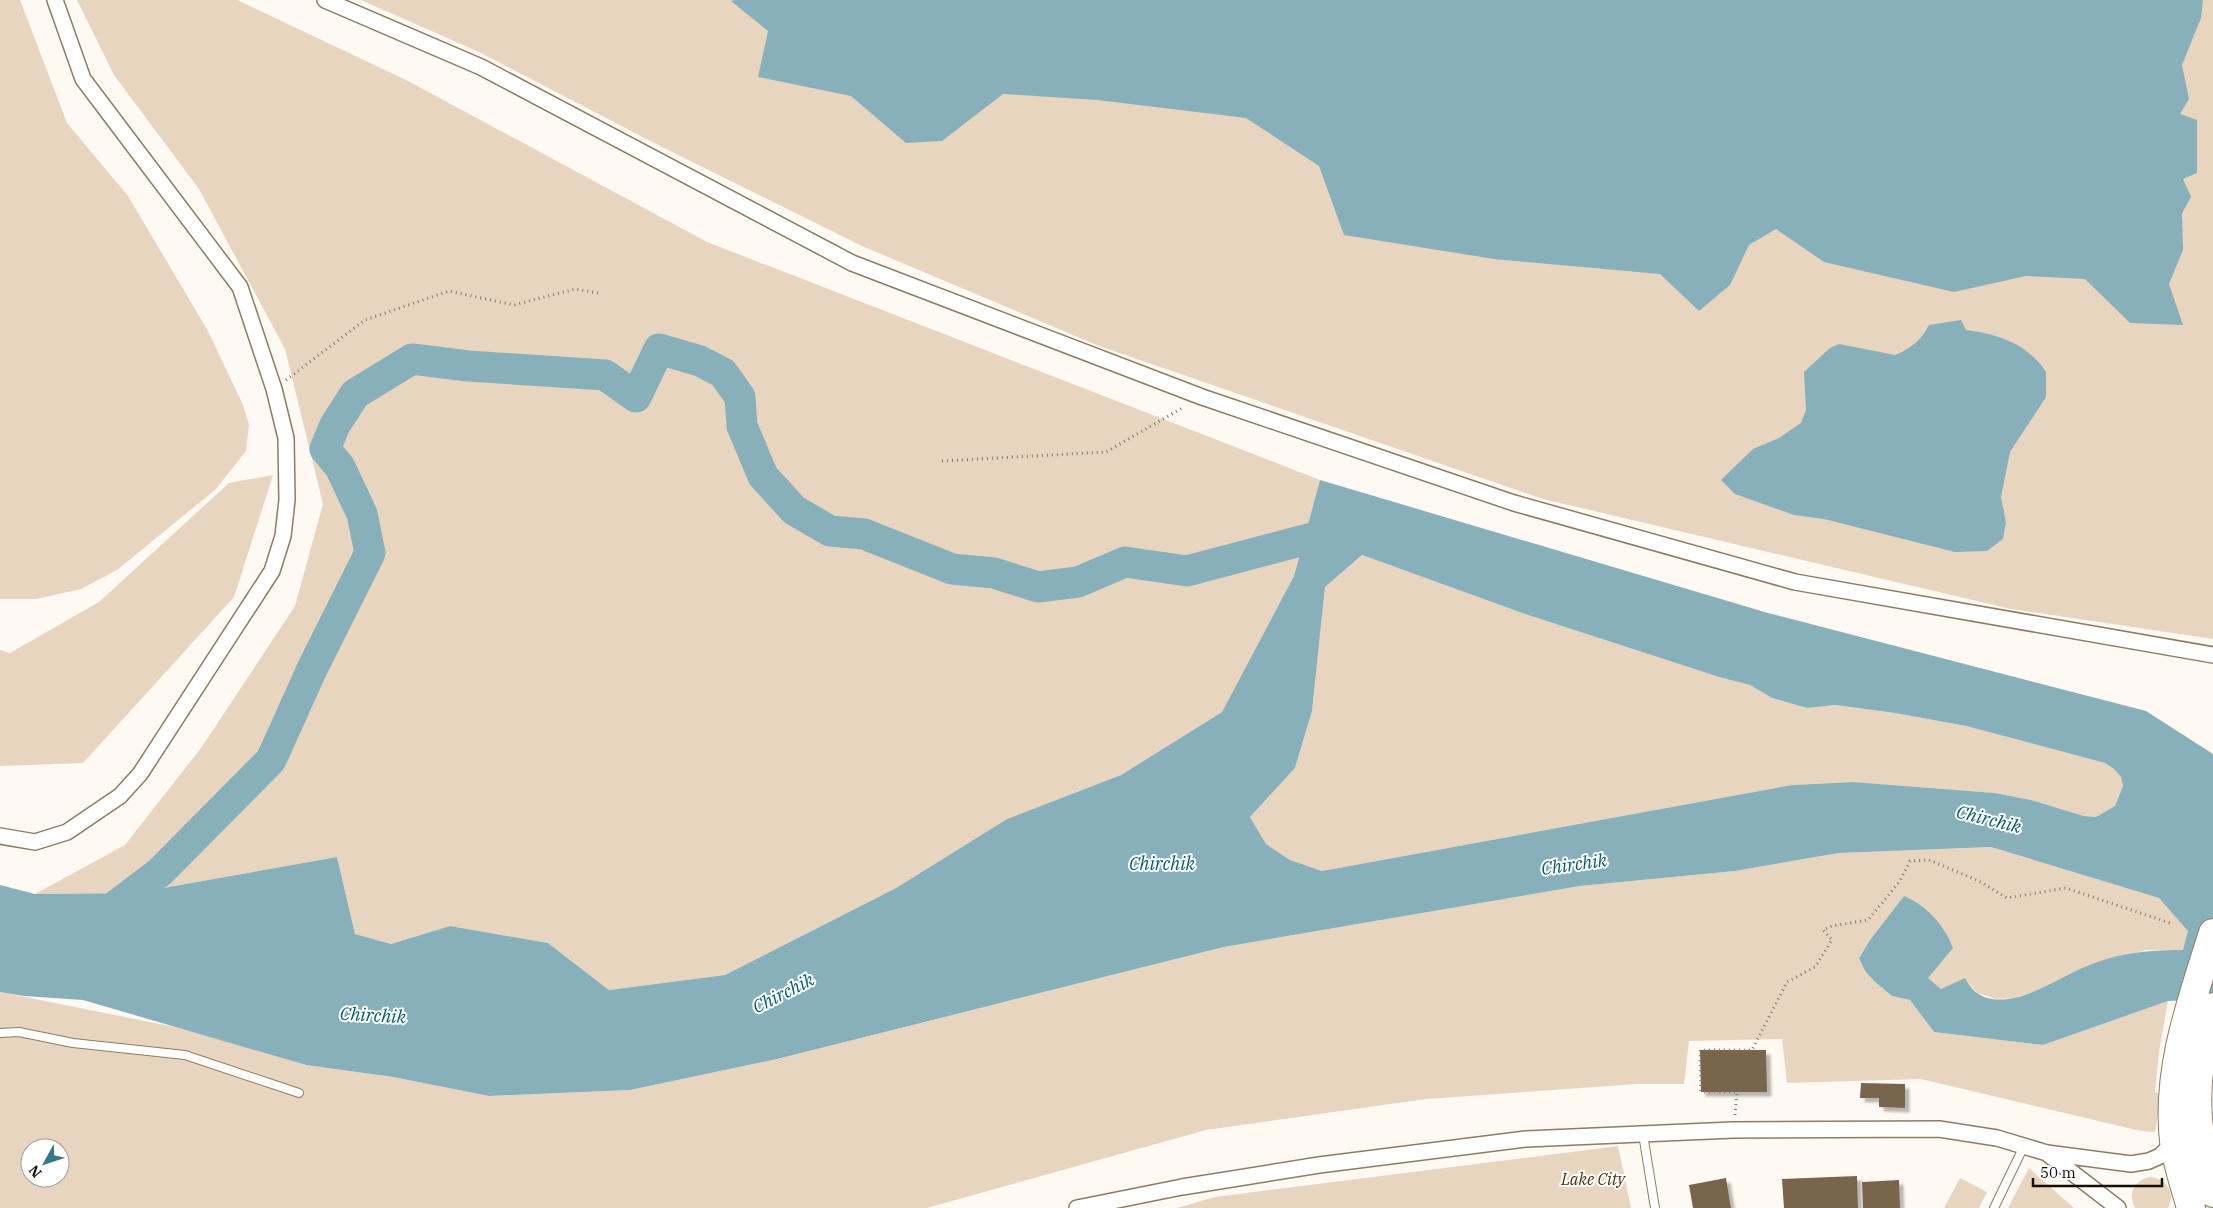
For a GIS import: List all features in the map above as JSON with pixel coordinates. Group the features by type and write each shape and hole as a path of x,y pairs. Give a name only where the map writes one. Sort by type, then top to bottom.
{"highway":[{"path":"2191,1208 2174,1142 2174,1095 2194,1031 2213,933"},
{"path":"2213,1007 2194,1031 2197,1122 2202,1159 2213,1193"}],"street":[{"path":"0,836 35,842 67,832 120,796 140,774 272,571 283,536 287,500 286,438 274,389 240,287 83,79 55,0"},
{"path":"325,0 481,67 852,263 1202,397 1514,503 1795,582 2213,654"},
{"path":"1077,1208 1250,1176 1446,1148 1526,1139 1733,1130 1939,1129 1997,1138 2046,1153 2132,1164 2148,1161 2160,1156 2174,1142"},
{"path":"2046,1153 2118,1208"}],"lane":[{"path":"0,1033 19,1032 73,1043 185,1055 299,1093"},
{"path":"1643,1134 1655,1208"},
{"path":"1994,1208 2024,1146"}],"path":[{"path":"274,389 365,320 449,291 514,305 576,289 598,293"},
{"path":"942,461 1106,452 1202,397"},
{"path":"1733,1130 1737,1092 1701,1092 1700,1050 1752,1050 1787,982 1815,967 1832,940 1822,930 1832,926 1868,920 1900,882 1910,861 1929,860 1979,881 2007,898 2066,888 2170,923"}],"green space":[{"path":"0,0 20,0 67,123 128,196 208,331 243,405 249,425 246,451 216,489 117,570 81,589 36,599 0,599"},
{"path":"77,0 237,0 408,81 707,242 1320,480 1294,576 1222,712 1121,775 1007,819 896,888 725,975 609,990 548,943 450,926 391,944 355,934 337,857 135,893 35,894 125,845 201,748 295,606 323,504 285,349 199,189 114,75"},
{"path":"361,0 2213,0 2213,639 2011,609 1543,499 1099,346 862,246 656,144 479,52"},
{"path":"273,475 234,597 83,763 0,766 0,650 10,653 99,602 229,483"},
{"path":"1362,555 1525,614 1719,677 1750,685 1772,698 1807,708 1835,705 1895,713 1966,726 2105,763 2121,777 2123,786 2115,806 2096,817 2084,816 2031,800 1995,793 1853,782 1792,785 1322,871 1290,860 1266,844 1250,817 1295,768 1312,711 1325,587"},
{"path":"1991,847 2159,898 2189,931 2183,950 2146,950 2078,970 2046,988 2013,998 1996,999 1977,993 1965,979 1941,989 1928,979 1904,896 1870,940 1859,958 1865,971 1892,996 1910,1000 1934,1032 2043,1045 2168,1001 2159,1052 2155,1092 2161,1095 2155,1132 2141,1131 1921,1079 1787,1083 1782,1039 1689,1041 1684,1084 1637,1084 1426,1099 1206,1130 927,1208 0,1208 0,992 190,1030 306,1065 393,1077 489,1096 630,1090 777,1059 1224,947 1580,886 1735,871 1839,853"},
{"name":"Lake City","path":"1618,1146 1631,1208 1177,1208 1215,1197"},
{"path":"2029,1168 2074,1208 2008,1208"},
{"path":"1960,1178 1987,1192 1979,1208 1944,1208"},
{"path":"2145,1178 2157,1178 2166,1184 2171,1197 2168,1208 2135,1208 2132,1197 2134,1188"}],"water":[{"path":"2203,0 2201,18 2182,65 2189,99 2180,114 2197,120 2197,173 2183,179 2191,197 2182,213 2183,250 2169,284 2183,325 2130,323 2085,279 2026,276 1954,292 1824,262 1776,229 1749,245 1730,285 1699,311 1660,274 1494,259 1344,235 1319,166 1246,118 1097,100 1003,94 942,141 906,143 851,96 758,77 768,31 731,1"},
{"path":"1961,320 1966,330 1989,334 2021,347 2039,362 2046,372 2046,397 2010,452 2001,497 2006,522 2003,539 1987,551 1955,552 1824,519 1794,515 1735,494 1721,480 1753,449 1779,438 1801,423 1806,410 1804,372 1830,348 1839,344 1895,355 1915,343 1929,325"},
{"name":"Chirchik","path":"1320,480 1768,613 2146,711 2213,754 2213,999 2168,1001 2043,1045 1934,1032 1910,1000 1892,996 1875,982 1865,971 1859,958 1870,940 1904,896 1920,905 1934,917 1950,940 1953,948 1928,978 1941,989 1965,978 1975,992 1989,998 2001,1000 2015,998 2029,994 2082,968 2114,957 2148,951 2183,950 2188,931 2159,898 1991,847 1839,853 1735,871 1580,886 1224,947 777,1059 630,1090 489,1096 393,1077 306,1065 83,1000 24,996 0,992 0,885 35,894 135,893 337,857 355,934 391,944 450,926 548,943 609,990 725,975 896,888 1007,819 1121,775 1222,712 1294,576","holes":["1362,555 1525,614 1719,677 1750,685 1772,698 1807,708 1835,705 1895,713 1966,726 2105,763 2121,777 2123,786 2115,806 2096,817 2084,816 2031,800 1995,793 1853,782 1792,785 1322,871 1290,860 1266,844 1250,817 1295,768 1312,711 1325,587"]}],"building":[{"path":"1700,1050 1766,1050 1767,1092 1701,1092"},
{"path":"1861,1083 1905,1084 1905,1108 1879,1107 1879,1098 1860,1098"},
{"path":"1857,1176 1858,1208 1784,1208 1782,1179"},
{"path":"1726,1178 1731,1208 1693,1208 1689,1185"},
{"path":"1899,1180 1900,1208 1863,1208 1862,1182"}],"waterway":[{"path":"98,919 160,872 271,760 312,669 370,553 362,514 340,467 325,449 335,425 355,394 412,359 468,366 605,375 636,397 659,349 700,361 723,373 740,397 742,426 763,476 794,510 830,531 864,534 952,569 994,573 1038,587 1078,582 1125,562 1187,571 1312,538 1346,535"}]}
